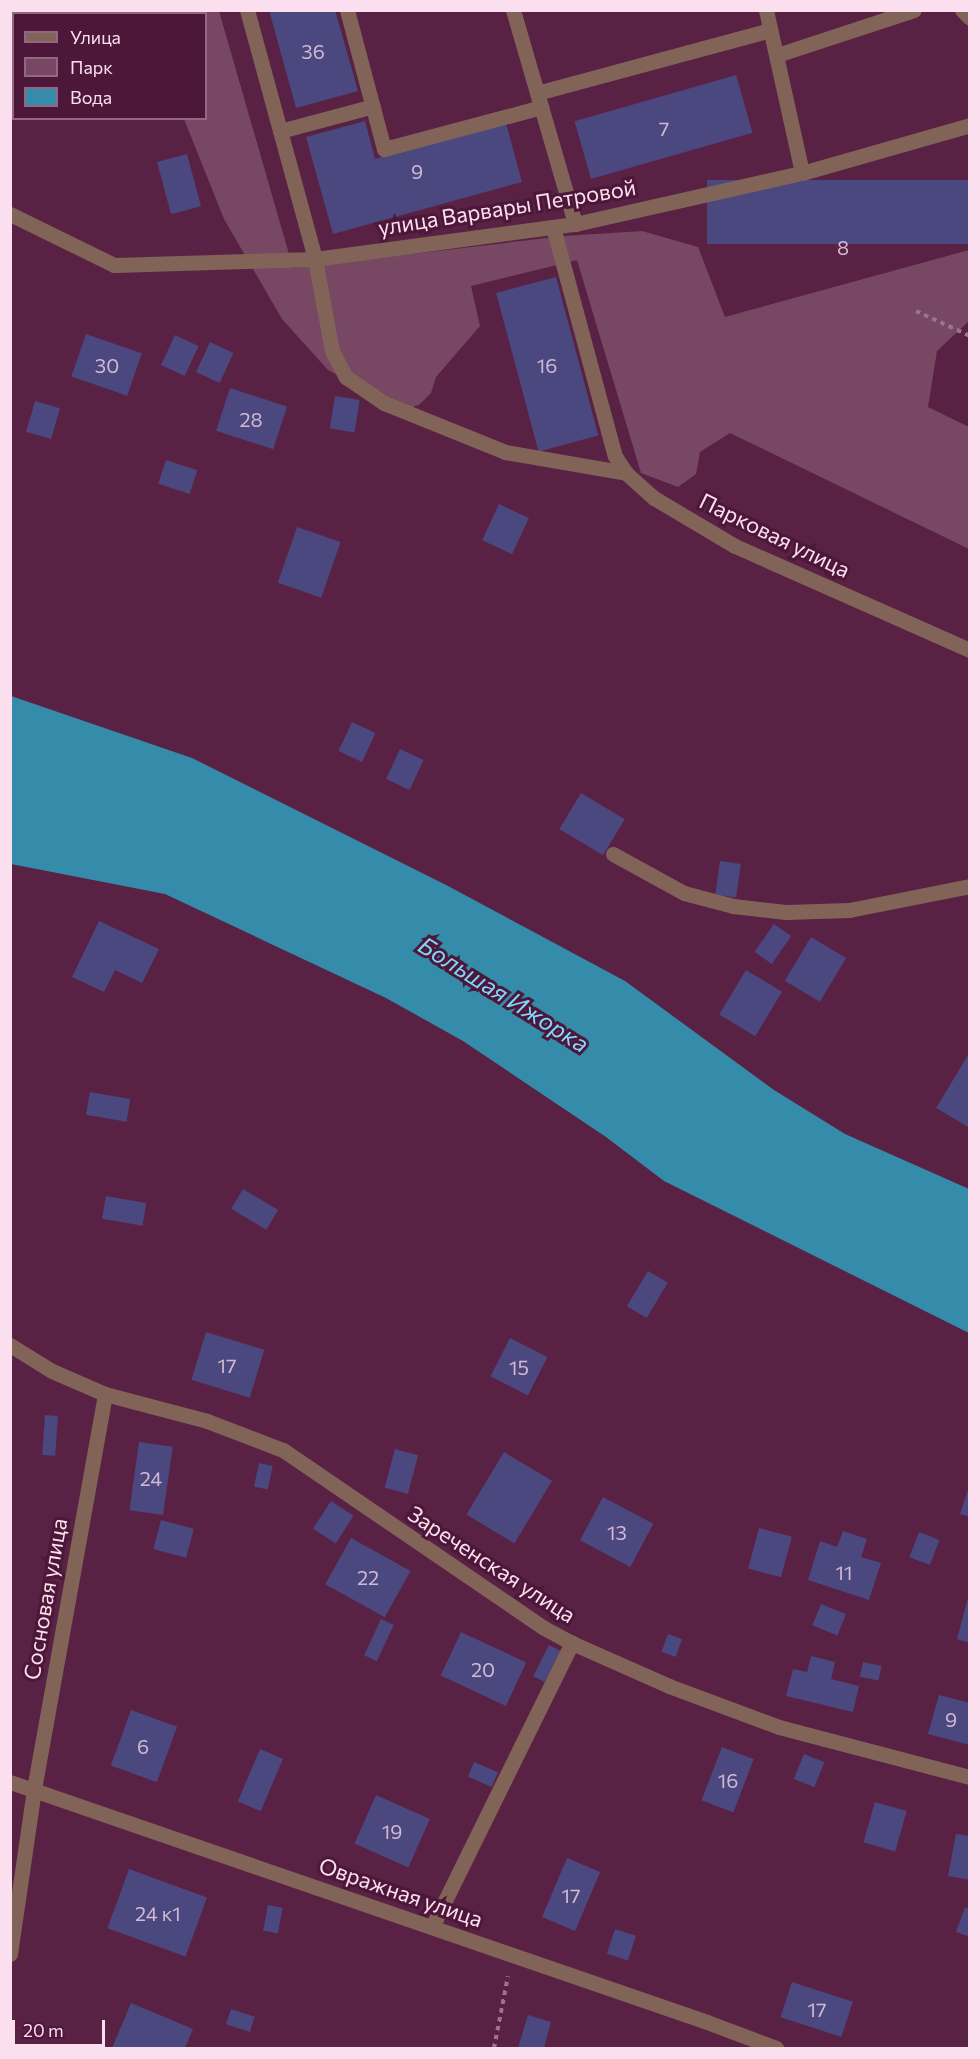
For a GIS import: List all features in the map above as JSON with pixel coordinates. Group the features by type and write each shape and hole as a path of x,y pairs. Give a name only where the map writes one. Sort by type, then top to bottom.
{"street":[{"path":"247,10 315,259 332,351 346,377 384,403 505,452 626,473"},
{"path":"347,10 384,149 770,30"},
{"path":"513,10 575,224"},
{"path":"766,10 802,173"},
{"path":"777,55 914,10"},
{"path":"962,10 969,18"},
{"path":"280,131 373,106"},
{"name":"улица Варвары Петровой","path":"10,214 114,265 315,259 575,224 802,173 969,125"},
{"path":"553,227 615,456 626,473"},
{"name":"Парковая улица","path":"626,473 654,498 735,546 969,650"},
{"path":"613,854 684,893 733,906 786,912 849,910 969,886"},
{"name":"Зареченская улица","path":"10,1344 52,1371 105,1394 207,1421 283,1450 544,1628 572,1643 669,1686 779,1727 969,1777"},
{"name":"Сосновая улица","path":"10,1954 34,1789 105,1394"},
{"path":"432,1927 572,1643"},
{"name":"Овражная улица","path":"10,1782 512,1954 776,2049"}],"path":[{"path":"916,311 969,336"},
{"path":"494,2049 512,1954"}],"green space":[{"path":"219,11 293,268 564,236 642,231 698,247 725,317 969,250 969,321 937,351 928,407 969,427 969,549 730,433 700,452 696,474 678,487 641,473 577,260 471,286 480,326 436,377 431,393 419,405 403,410 328,370 282,319 224,219 184,120 207,120 207,12 180,12"}],"water":[{"name":"Большая Ижорка","path":"11,696 192,758 448,886 625,981 774,1090 845,1134 969,1189 969,1333 664,1181 606,1137 463,1041 386,998 165,894 11,864"}],"building":[{"path":"269,10 335,10 358,91 296,108"},
{"path":"736,75 753,133 591,179 575,121"},
{"path":"365,121 375,159 506,123 522,182 333,234 306,137"},
{"path":"187,154 201,206 171,214 157,162"},
{"path":"707,180 970,180 970,244 707,244"},
{"path":"556,277 598,435 539,451 496,293"},
{"path":"86,334 142,353 127,396 71,377"},
{"path":"175,335 199,346 185,376 161,365"},
{"path":"210,342 234,353 220,383 196,372"},
{"path":"230,388 287,407 273,449 216,431"},
{"path":"335,396 360,400 355,433 330,429"},
{"path":"35,401 60,408 51,439 26,432"},
{"path":"166,460 197,470 190,494 158,484"},
{"path":"499,504 529,518 512,554 482,540"},
{"path":"297,527 340,542 321,598 278,583"},
{"path":"352,722 376,733 362,762 338,751"},
{"path":"400,749 424,760 410,790 386,779"},
{"path":"581,793 625,819 603,855 559,829"},
{"path":"720,861 741,864 736,898 715,895"},
{"path":"99,921 159,949 142,983 115,970 104,992 72,977"},
{"path":"774,924 791,936 772,964 754,952"},
{"path":"811,937 846,958 820,1002 785,981"},
{"path":"746,970 782,992 755,1036 719,1015"},
{"path":"970,1052 970,1128 936,1108"},
{"path":"90,1092 130,1099 126,1122 86,1115"},
{"path":"243,1189 278,1210 266,1230 231,1209"},
{"path":"106,1196 146,1203 142,1226 102,1219"},
{"path":"648,1271 668,1283 647,1318 627,1306"},
{"path":"206,1332 264,1350 250,1398 191,1380"},
{"path":"510,1338 547,1357 528,1395 490,1376"},
{"path":"45,1415 58,1416 55,1456 42,1455"},
{"path":"139,1442 173,1447 163,1515 129,1510"},
{"path":"395,1449 418,1455 408,1494 385,1488"},
{"path":"504,1452 552,1481 514,1543 466,1515"},
{"path":"259,1463 273,1466 268,1489 254,1486"},
{"path":"970,1487 970,1517 960,1514"},
{"path":"603,1497 653,1524 630,1567 580,1540"},
{"path":"331,1501 354,1516 336,1543 313,1529"},
{"path":"161,1520 194,1529 186,1558 153,1549"},
{"path":"759,1528 792,1537 781,1577 748,1569"},
{"path":"843,1531 867,1539 861,1557 881,1563 869,1600 808,1580 820,1541 837,1547"},
{"path":"919,1532 940,1540 930,1565 909,1557"},
{"path":"351,1538 410,1571 385,1617 325,1584"},
{"path":"970,1594 970,1643 957,1639"},
{"path":"821,1604 846,1614 837,1635 812,1625"},
{"path":"381,1619 394,1625 377,1661 364,1655"},
{"path":"461,1632 526,1662 506,1706 441,1676"},
{"path":"668,1634 682,1639 676,1657 662,1652"},
{"path":"549,1645 561,1651 545,1682 533,1676"},
{"path":"811,1656 835,1662 831,1679 859,1686 853,1712 786,1696 793,1669 807,1672"},
{"path":"863,1662 882,1666 878,1681 860,1677"},
{"path":"939,1695 970,1703 970,1745 928,1734"},
{"path":"131,1710 177,1727 157,1782 111,1765"},
{"path":"722,1747 754,1759 733,1812 702,1800"},
{"path":"260,1749 283,1759 261,1811 238,1801"},
{"path":"804,1754 824,1762 814,1787 794,1779"},
{"path":"474,1762 498,1772 492,1787 468,1777"},
{"path":"376,1795 430,1819 408,1867 354,1843"},
{"path":"875,1802 907,1811 895,1851 863,1842"},
{"path":"956,1834 970,1836 970,1880 948,1876"},
{"path":"567,1858 600,1872 575,1931 542,1917"},
{"path":"129,1869 207,1897 185,1957 107,1928"},
{"path":"268,1905 283,1908 278,1933 263,1931"},
{"path":"965,1907 970,1909 970,1937 956,1932"},
{"path":"615,1929 636,1936 628,1961 607,1954"},
{"path":"792,1982 853,2002 841,2037 781,2017"},
{"path":"131,2003 193,2029 185,2048 112,2048"},
{"path":"231,2009 255,2017 250,2032 226,2024"},
{"path":"528,2015 551,2022 544,2048 518,2048"}]}
